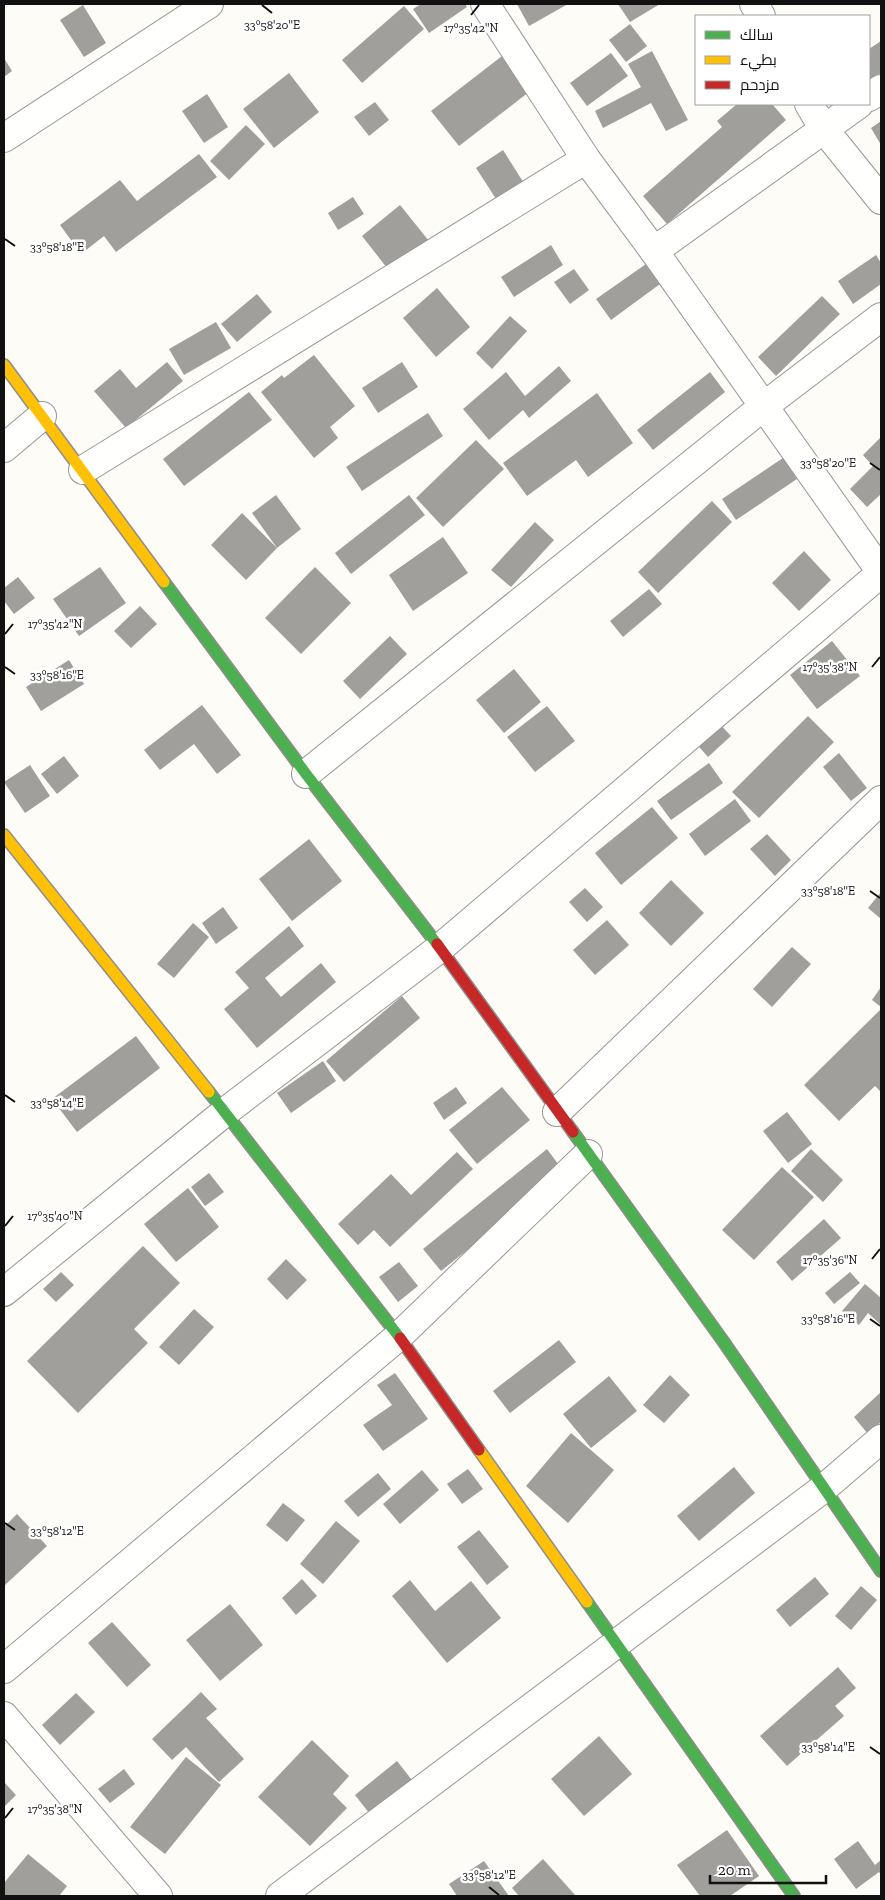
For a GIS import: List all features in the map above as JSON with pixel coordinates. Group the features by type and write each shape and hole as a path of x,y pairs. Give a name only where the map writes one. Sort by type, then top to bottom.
{"main road":[{"path":"4,365 306,774 440,948 588,1154 881,1571"},
{"path":"8,849 225,1112 399,1336 794,1896"}],"street":[{"path":"4,138 209,4"},
{"path":"4,1292 225,1112 440,948 881,573 654,251 586,160 485,4"},
{"path":"754,4 760,15"},
{"path":"870,96 881,89"},
{"path":"810,105 823,128 881,200"},
{"path":"654,251 858,105"},
{"path":"83,470 586,160"},
{"path":"306,774 764,406 881,317"},
{"path":"4,448 42,416"},
{"path":"557,1112 881,800"},
{"path":"4,1669 399,1336 588,1154"},
{"path":"280,1896 824,1488 881,1439"},
{"path":"4,1716 158,1896"}],"building":[{"path":"421,4 465,4 467,7 429,33 413,9"},
{"path":"517,4 568,4 529,26"},
{"path":"618,4 660,4 630,22"},
{"path":"83,5 106,43 84,57 60,20"},
{"path":"404,6 424,29 362,83 342,60"},
{"path":"630,24 647,46 626,62 609,40"},
{"path":"881,41 881,73 870,80 870,48"},
{"path":"652,51 688,120 666,131 651,103 603,128 595,111 641,87 628,64"},
{"path":"611,53 628,76 587,106 570,83"},
{"path":"502,56 529,92 459,146 431,111"},
{"path":"4,58 12,71 4,77"},
{"path":"289,73 319,112 274,148 243,109"},
{"path":"207,94 228,127 204,143 182,111"},
{"path":"375,102 389,120 369,136 354,117"},
{"path":"736,105 773,105 786,120 667,224 643,196 722,127 717,121"},
{"path":"881,121 881,145 871,128"},
{"path":"246,125 265,144 229,180 210,161"},
{"path":"503,150 527,188 500,205 476,168"},
{"path":"199,154 217,177 116,252 104,236 81,254 60,225 120,180 137,201"},
{"path":"353,197 364,214 338,230 328,213"},
{"path":"400,205 429,241 391,273 362,236"},
{"path":"551,245 563,265 514,297 501,277"},
{"path":"876,255 881,263 881,284 853,304 838,281"},
{"path":"646,264 660,284 611,320 596,299"},
{"path":"574,269 589,290 570,304 554,282"},
{"path":"437,288 470,327 436,357 403,318"},
{"path":"257,294 272,312 237,342 221,324"},
{"path":"822,296 840,314 776,376 758,357"},
{"path":"510,316 527,331 492,369 476,353"},
{"path":"216,322 231,348 184,375 169,349"},
{"path":"314,355 355,406 330,427 338,438 314,458 261,392 282,375 284,378"},
{"path":"167,362 183,381 126,428 94,391 120,369 136,388"},
{"path":"402,362 418,387 378,413 362,388"},
{"path":"559,366 571,381 529,418 523,410 489,440 463,409 506,372 525,396"},
{"path":"710,372 725,392 653,450 637,430"},
{"path":"249,392 272,420 184,486 163,459"},
{"path":"597,393 633,443 588,477 576,460 527,496 503,463"},
{"path":"428,413 443,436 362,491 346,467"},
{"path":"881,437 881,494 867,507 850,489 873,466 863,455"},
{"path":"476,440 504,469 443,527 416,498"},
{"path":"783,458 797,479 736,520 722,499"},
{"path":"276,495 301,529 277,548 252,513"},
{"path":"409,495 425,515 351,574 335,553"},
{"path":"712,501 732,522 658,593 638,572"},
{"path":"242,513 277,548 246,580 211,545"},
{"path":"535,522 554,540 511,587 491,570"},
{"path":"443,537 468,573 413,611 389,575"},
{"path":"804,551 831,580 799,611 772,583"},
{"path":"100,567 126,603 79,636 53,599"},
{"path":"315,567 351,603 301,654 265,618"},
{"path":"18,577 35,598 14,614 4,601 4,588"},
{"path":"649,589 662,604 623,637 610,621"},
{"path":"140,606 157,624 131,648 114,631"},
{"path":"390,636 407,654 360,699 343,681"},
{"path":"832,641 860,676 817,709 790,675"},
{"path":"69,660 84,684 41,711 26,687"},
{"path":"514,669 541,702 504,733 476,700"},
{"path":"202,705 241,755 217,774 194,744 160,770 144,750"},
{"path":"547,706 575,741 535,772 507,737"},
{"path":"808,716 834,742 759,818 732,792"},
{"path":"717,721 731,736 708,757 694,741"},
{"path":"839,753 867,788 851,801 823,767"},
{"path":"64,756 79,776 57,794 41,774"},
{"path":"709,763 723,783 671,820 657,801"},
{"path":"30,765 50,796 25,813 4,782"},
{"path":"735,799 751,821 705,856 689,834"},
{"path":"652,807 678,838 621,885 595,853"},
{"path":"767,834 791,860 775,876 750,849"},
{"path":"309,839 342,881 292,921 259,879"},
{"path":"671,880 704,913 671,946 639,913"},
{"path":"585,888 603,907 587,922 569,902"},
{"path":"881,892 881,919 868,908"},
{"path":"223,907 238,928 216,944 202,923"},
{"path":"607,920 629,945 595,975 573,950"},
{"path":"193,923 209,937 174,978 157,964"},
{"path":"289,926 304,946 265,978 281,997 321,963 336,982 257,1048 224,1009 249,988 235,972"},
{"path":"792,947 811,964 772,1007 753,989"},
{"path":"881,987 881,1007 872,1000"},
{"path":"402,996 420,1018 344,1082 326,1061"},
{"path":"881,1009 881,1092 875,1086 839,1121 804,1085"},
{"path":"136,1036 160,1068 77,1132 52,1099"},
{"path":"323,1061 336,1081 291,1113 277,1093"},
{"path":"456,1087 467,1103 444,1120 433,1103"},
{"path":"502,1087 530,1120 477,1164 449,1130"},
{"path":"787,1112 812,1144 788,1163 763,1131"},
{"path":"547,1149 564,1172 441,1271 423,1249"},
{"path":"811,1149 843,1180 823,1202 791,1171"},
{"path":"457,1152 473,1169 390,1247 374,1230 358,1245 338,1224 391,1174 411,1195"},
{"path":"782,1167 814,1197 754,1260 722,1230"},
{"path":"209,1173 224,1192 205,1206 191,1187"},
{"path":"188,1188 219,1227 176,1262 144,1224"},
{"path":"824,1219 841,1238 792,1281 776,1262"},
{"path":"143,1246 180,1283 134,1329 148,1343 78,1413 27,1361"},
{"path":"286,1259 307,1280 287,1300 267,1279"},
{"path":"399,1262 418,1286 398,1302 379,1277"},
{"path":"61,1272 74,1285 56,1302 43,1289"},
{"path":"850,1272 860,1283 834,1304 825,1293"},
{"path":"865,1284 881,1298 881,1325 868,1313 859,1325 842,1311"},
{"path":"194,1309 214,1327 179,1365 159,1347"},
{"path":"559,1340 576,1362 510,1413 493,1391"},
{"path":"395,1373 428,1419 383,1451 363,1425 392,1405 377,1385"},
{"path":"670,1375 690,1395 664,1423 643,1405"},
{"path":"609,1376 637,1411 591,1448 563,1414"},
{"path":"881,1392 881,1422 868,1434 854,1417"},
{"path":"571,1433 614,1470 568,1523 526,1486"},
{"path":"734,1467 755,1493 699,1541 677,1516"},
{"path":"468,1469 483,1489 462,1504 447,1484"},
{"path":"422,1470 439,1490 400,1524 383,1504"},
{"path":"378,1473 391,1489 358,1517 344,1501"},
{"path":"283,1503 305,1520 287,1542 266,1525"},
{"path":"17,1514 47,1546 4,1586 4,1527"},
{"path":"336,1521 360,1541 323,1584 300,1564"},
{"path":"479,1530 509,1567 487,1585 457,1547"},
{"path":"815,1577 829,1594 790,1627 776,1610"},
{"path":"302,1579 317,1596 296,1615 282,1598"},
{"path":"410,1580 435,1611 471,1581 501,1618 447,1663 392,1596"},
{"path":"861,1586 877,1600 851,1630 835,1616"},
{"path":"230,1604 263,1645 220,1681 186,1640"},
{"path":"112,1622 151,1665 127,1687 88,1643"},
{"path":"838,1667 856,1688 835,1706 844,1716 787,1766 760,1736"},
{"path":"201,1692 217,1709 206,1718 244,1759 219,1782 186,1747 172,1760 152,1739"},
{"path":"76,1693 95,1712 60,1745 42,1725"},
{"path":"599,1736 632,1774 584,1816 551,1779"},
{"path":"312,1740 349,1776 333,1794 347,1808 310,1846 258,1797"},
{"path":"186,1757 221,1785 165,1854 130,1827"},
{"path":"397,1761 415,1784 373,1818 355,1795"},
{"path":"124,1769 135,1784 110,1803 98,1789"},
{"path":"4,1782 16,1795 4,1807"},
{"path":"727,1830 759,1876 730,1896 700,1896 677,1865"},
{"path":"858,1841 875,1865 881,1860 881,1875 879,1872 856,1889 834,1859"},
{"path":"28,1854 67,1886 59,1896 4,1896 4,1883"},
{"path":"543,1859 574,1896 519,1896 512,1888"},
{"path":"484,1861 509,1896 457,1896 449,1884"}],"traffic: fast":[{"path":"164,582 306,774 437,944"},
{"path":"209,1092 400,1338"},
{"path":"573,1132 723,1341 881,1571"},
{"path":"587,1602 794,1896"}],"traffic: slow":[{"path":"4,365 164,582"},
{"path":"4,835 209,1092"},
{"path":"479,1450 587,1602"}],"traffic: jam":[{"path":"437,944 573,1132"},
{"path":"400,1338 479,1450"}]}
